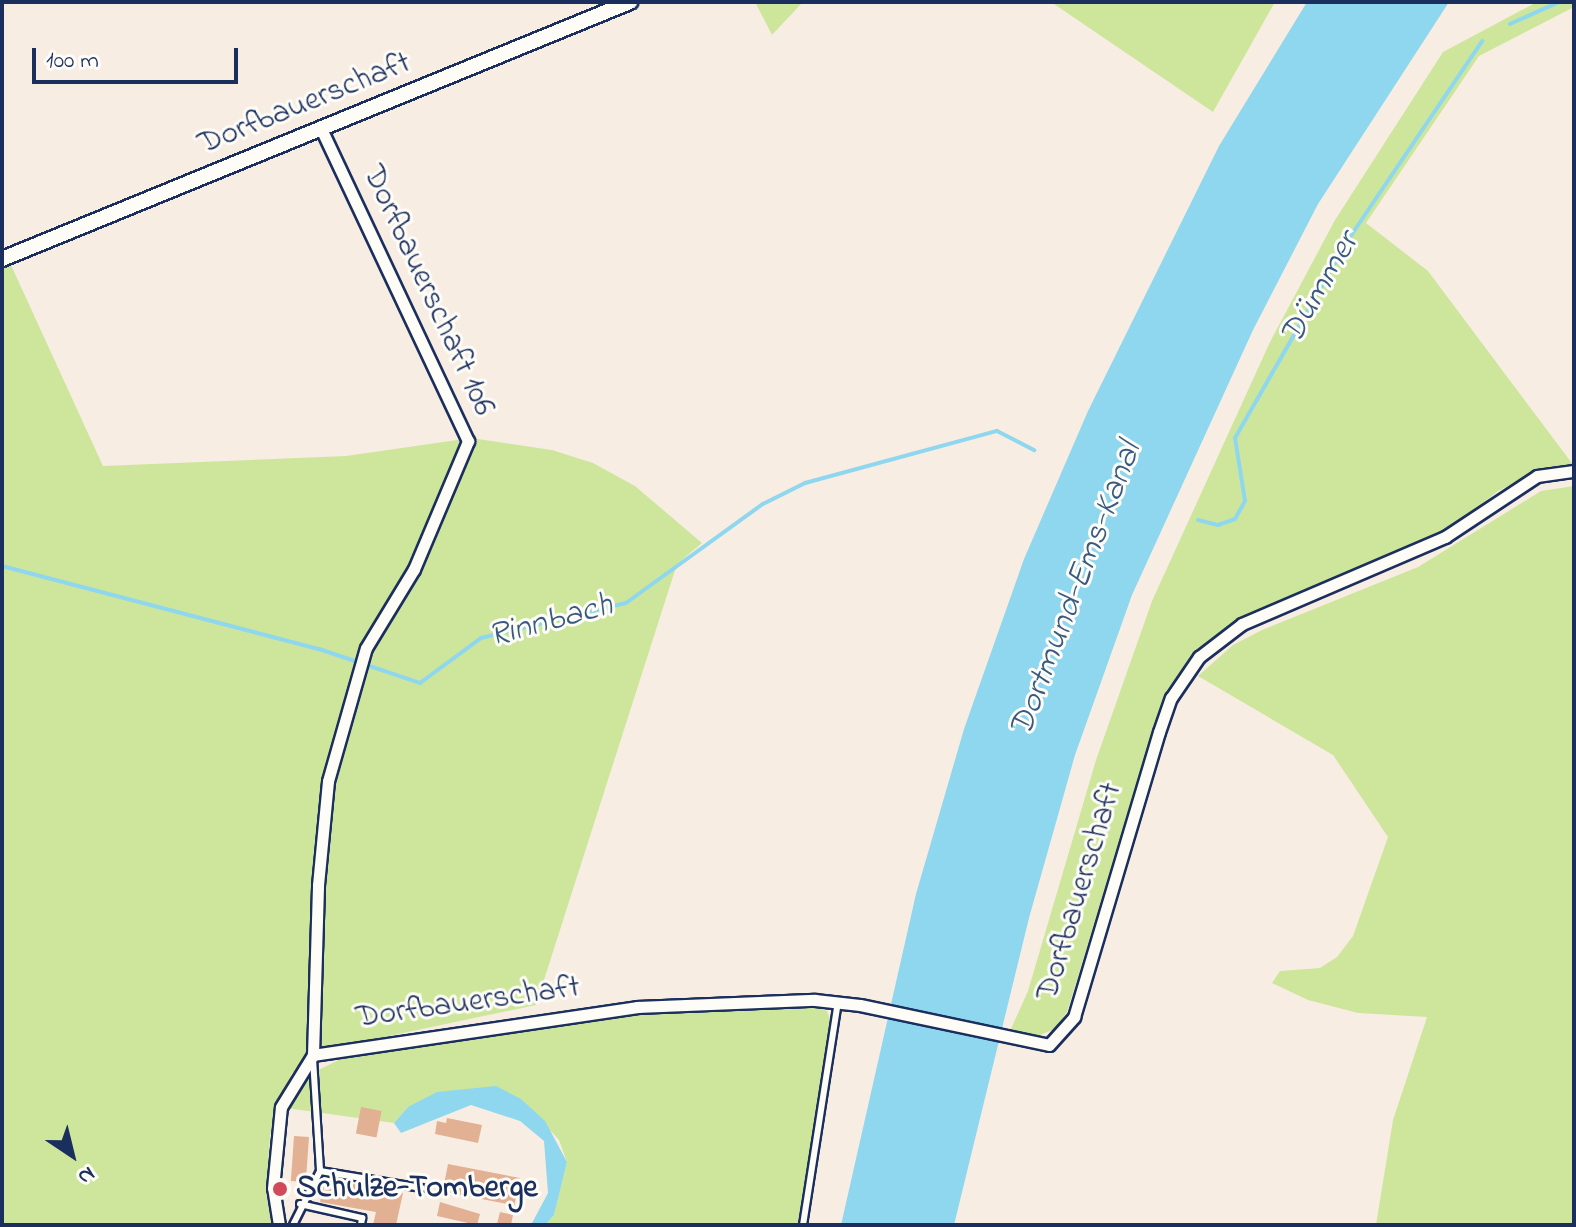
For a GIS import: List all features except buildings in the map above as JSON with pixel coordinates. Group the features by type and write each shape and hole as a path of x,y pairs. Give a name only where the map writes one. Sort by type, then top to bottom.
{"street":[{"name":"Dorfbauerschaft","path":"2,259 630,2"},
{"name":"Dorfbauerschaft 106","path":"313,1055 318,885 328,781 366,648 414,569 468,441 321,128"},
{"name":"Dorfbauerschaft","path":"313,1055 637,1007 838,1002 1049,1045 1074,1017 1159,732 1171,698 1199,657 1242,624 1445,537 1537,476 1574,471"},
{"path":"279,1225 273,1188 281,1107 313,1055"}],"lane":[{"path":"803,1225 838,1002"},
{"path":"293,1225 300,1204 320,1171 313,1055"},
{"path":"320,1171 422,1188"},
{"path":"300,1204 362,1218 361,1225"}],"green space":[{"path":"755,2 803,2 772,35"},
{"path":"1051,2 1275,2 1213,112"},
{"path":"1537,2 1574,2 1574,7 1479,56 1366,223 1428,271 1574,466 1531,475 1498,491 1443,534 1225,631 1194,654 1164,694 1067,1012 1055,1029 1037,1036 1010,1031 1028,991 1096,760 1152,601 1270,342 1335,220 1443,52"},
{"path":"11,265 103,466 346,456 471,438 552,450 593,463 635,486 702,543 677,564 536,1005 327,1049 292,1073 276,1106 270,1136 266,1193 272,1225 2,1225 2,268"},
{"path":"1574,486 1574,1225 1376,1225 1393,1120 1427,1017 1358,1013 1308,1000 1272,983 1280,971 1320,968 1337,957 1353,936 1388,837 1333,755 1198,676 1233,645 1262,630 1418,567 1541,491"},
{"path":"816,1007 827,1011 831,1022 799,1225 545,1225 554,1215 567,1162 559,1140 521,1099 408,1107 394,1123 286,1108 304,1077 347,1056 639,1013"}],"water":[{"name":"Dortmund-Ems-Kanal","path":"1307,2 1449,2 1318,204 1253,330 1132,595 1075,755 1029,918 954,1225 841,1225 916,894 964,729 1024,559 1088,411 1219,146"},
{"path":"496,1086 521,1099 545,1121 567,1162 554,1215 545,1225 531,1225 548,1193 544,1141 520,1121 471,1105 401,1133 394,1123 408,1107 437,1092"}],"waterway":[{"name":"Dümmer","path":"1510,24 1559,2"},
{"name":"Dümmer","path":"1198,520 1218,525 1235,519 1245,501 1235,438 1352,234 1482,41"},
{"name":"Rinnbach","path":"2,566 319,649 420,683 481,638 626,603 763,504 805,483 997,431 1034,450"}],"place":[{"name":"Schulze-Tomberge","path":"280,1189"}]}
